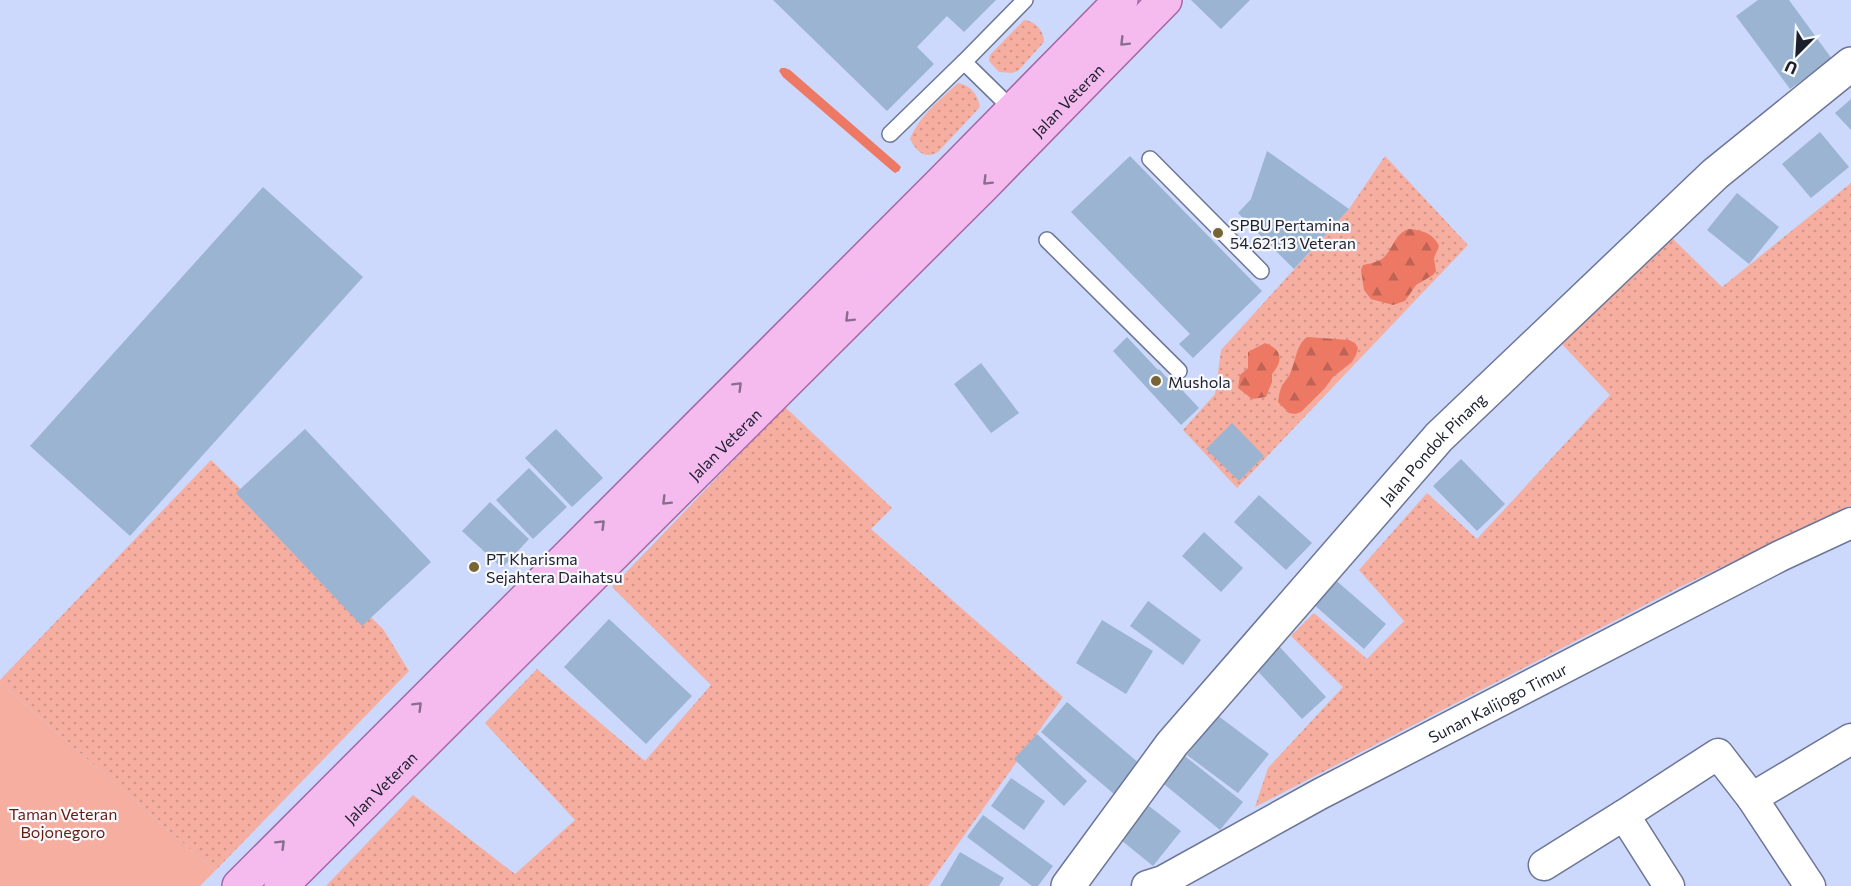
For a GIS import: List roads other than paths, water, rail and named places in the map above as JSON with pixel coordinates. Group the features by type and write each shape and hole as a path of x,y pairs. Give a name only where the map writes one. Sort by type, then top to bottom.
{"main road":[{"name":"Jalan Veteran","path":"239,886 1121,0"},
{"name":"Jalan Veteran","path":"281,886 983,186 1165,0"}],"street":[{"name":"Jalan Pondok Pinang","path":"1068,886 1172,744 1439,437 1715,174 1851,64"},
{"name":"Sunan Kalijogo Timur","path":"1147,886 1163,881 1320,794 1780,556 1851,523"},
{"path":"1752,798 1851,739"},
{"path":"1544,865 1718,754 1752,798 1810,886"},
{"path":"1624,815 1670,886"}],"lane":[{"path":"890,134 1025,0"},
{"path":"964,62 1013,110"},
{"path":"1150,159 1261,271"},
{"path":"1047,240 1179,371"}],"place":[{"name":"SPBU Pertamina 54.621.13 Veteran","path":"1218,233"},
{"name":"Mushola","path":"1156,381"},
{"name":"PT Kharisma Sejahtera Daihatsu","path":"474,567"}],"park label":[{"name":"Taman Veteran Bojonegoro","path":"63,822"}]}
